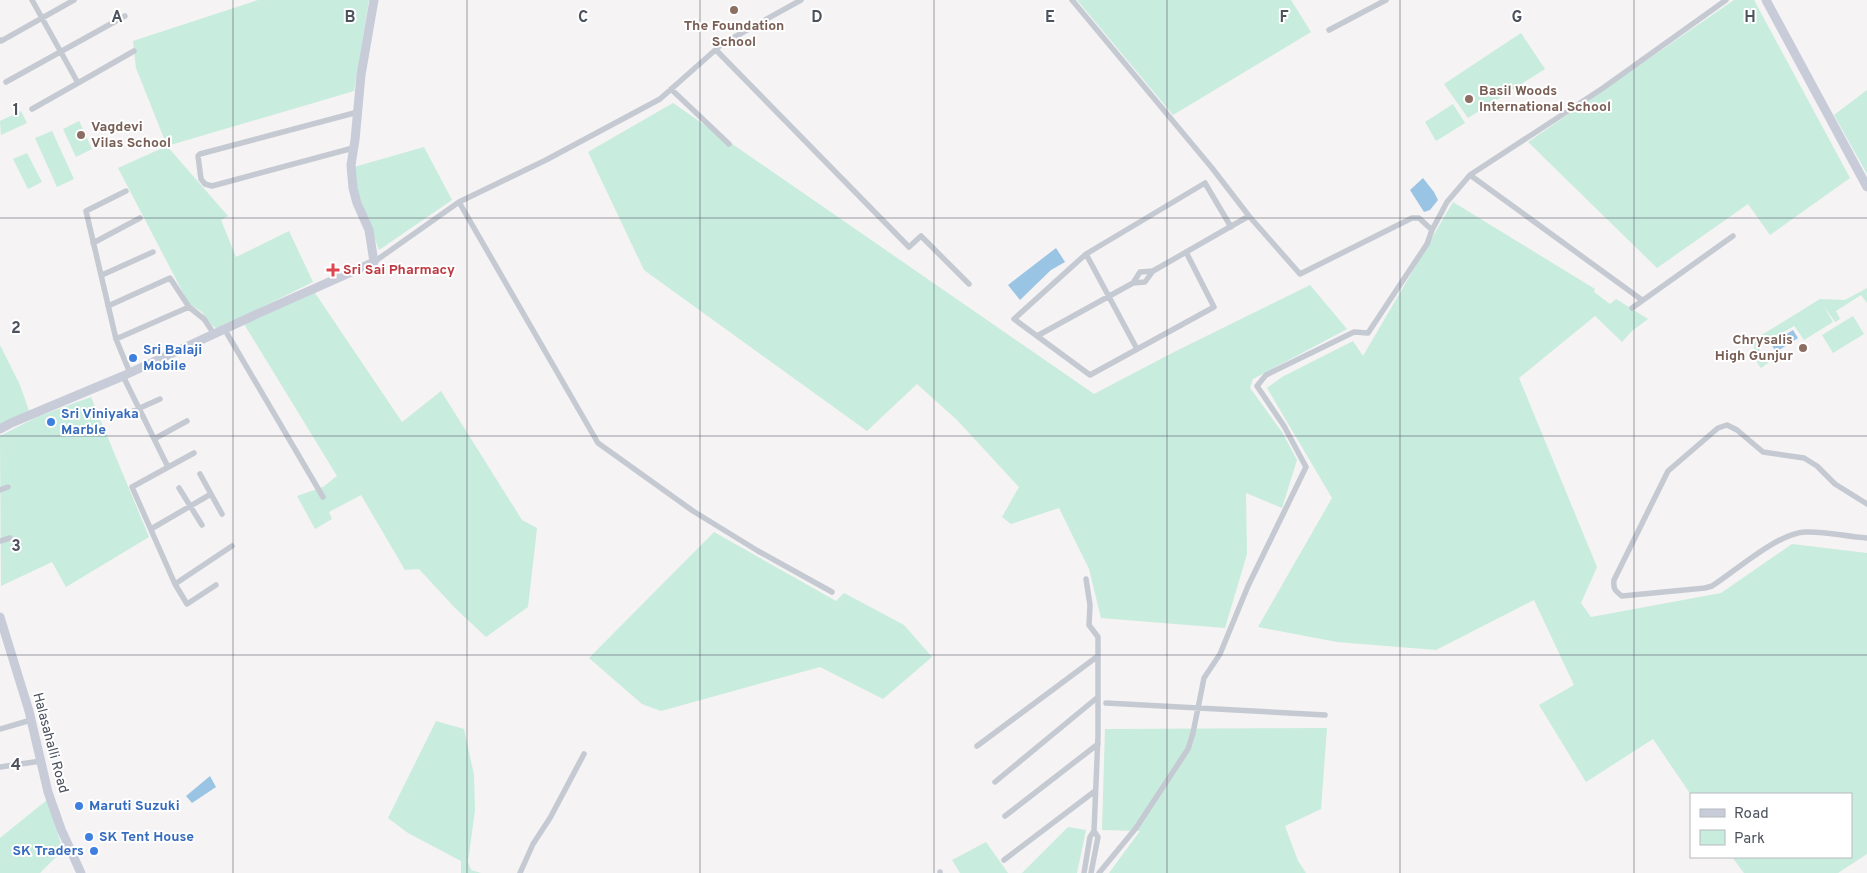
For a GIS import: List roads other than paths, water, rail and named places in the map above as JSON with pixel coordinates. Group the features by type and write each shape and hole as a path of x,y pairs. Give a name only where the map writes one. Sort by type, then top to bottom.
{"street":[{"path":"32,0 78,83"},
{"path":"0,40 74,0"},
{"path":"374,0 361,75 351,164 353,188 357,203 369,230 374,262"},
{"path":"0,430 374,262 459,202 546,160 660,99 716,50 745,30 801,0"},
{"path":"1072,0 1212,168 1249,216 1300,274 1412,218 1419,218 1432,230"},
{"path":"1329,30 1386,0"},
{"path":"1099,873 1136,828 1188,749 1204,678 1220,654 1248,586 1306,466 1284,426 1256,386 1266,375 1354,332 1368,333 1427,244 1432,230 1447,202 1470,175 1603,88 1726,0"},
{"path":"1766,0 1867,187"},
{"path":"6,82 125,16"},
{"path":"716,50 908,247 921,236 969,284"},
{"path":"32,109 134,51"},
{"path":"671,89 729,144"},
{"path":"353,148 212,186 205,184 201,179 198,156 358,112"},
{"path":"1470,175 1642,300"},
{"path":"1186,252 1214,307 1090,374 1014,319 1086,254 1206,184 1231,227"},
{"path":"126,191 86,211 126,375 139,409 168,467"},
{"path":"459,202 598,443 693,511 758,551 832,592"},
{"path":"1037,336 1133,283 1145,282 1153,271 1249,216"},
{"path":"93,243 140,218"},
{"path":"1632,308 1733,236"},
{"path":"102,275 153,252"},
{"path":"1086,254 1137,348"},
{"path":"1133,283 1140,272 1153,271"},
{"path":"108,306 170,278 189,307 204,319 214,334"},
{"path":"116,339 189,307"},
{"path":"225,330 323,497"},
{"path":"120,417 160,399"},
{"path":"154,439 187,421"},
{"path":"1867,504 1835,484 1817,466 1804,458 1763,452 1738,430 1726,425 1718,428 1671,466 1613,586 1615,591 1622,596 1705,588 1712,586 1775,542 1803,532 1867,538"},
{"path":"194,453 132,487 175,584 187,604 216,585"},
{"path":"200,474 222,514"},
{"path":"0,490 8,487"},
{"path":"179,488 202,525"},
{"path":"151,528 211,494"},
{"path":"0,541 10,538"},
{"path":"175,584 232,546"},
{"path":"1084,873 1090,837 1094,831 1098,744 1098,637 1089,626 1090,605 1086,579"},
{"name":"Halasahalli Road","path":"0,617 31,720 48,792 61,828 81,873"},
{"path":"977,746 1098,656"},
{"path":"996,782 1098,697"},
{"path":"1106,703 1325,715"},
{"path":"0,729 31,720"},
{"path":"1005,816 1098,744"},
{"path":"520,873 533,844 550,818 584,754"},
{"path":"0,767 41,761"},
{"path":"1004,860 1095,791"},
{"path":"1091,873 1098,837 1094,831"}],"water":[{"path":"1423,178 1438,200 1430,210 1424,212 1410,190"},
{"path":"1056,248 1065,262 1051,270 1020,300 1008,285"},
{"path":"1793,330 1798,338 1776,352 1771,344"},
{"path":"210,776 216,787 192,803 186,796"}],"place":[{"name":"The Foundation School","path":"734,10"},
{"name":"Basil Woods International School","path":"1469,99"},
{"name":"Vagdevi Vilas School","path":"81,135"},
{"name":"Sri Sai Pharmacy","path":"333,270"},
{"name":"Chrysalis High Gunjur","path":"1803,348"},
{"name":"Sri Balaji Mobile","path":"133,358"},
{"name":"Sri Viniyaka Marble","path":"51,422"},
{"name":"Maruti Suzuki","path":"79,806"},
{"name":"SK Tent House","path":"89,837"},
{"name":"SK Traders","path":"94,851"}]}
